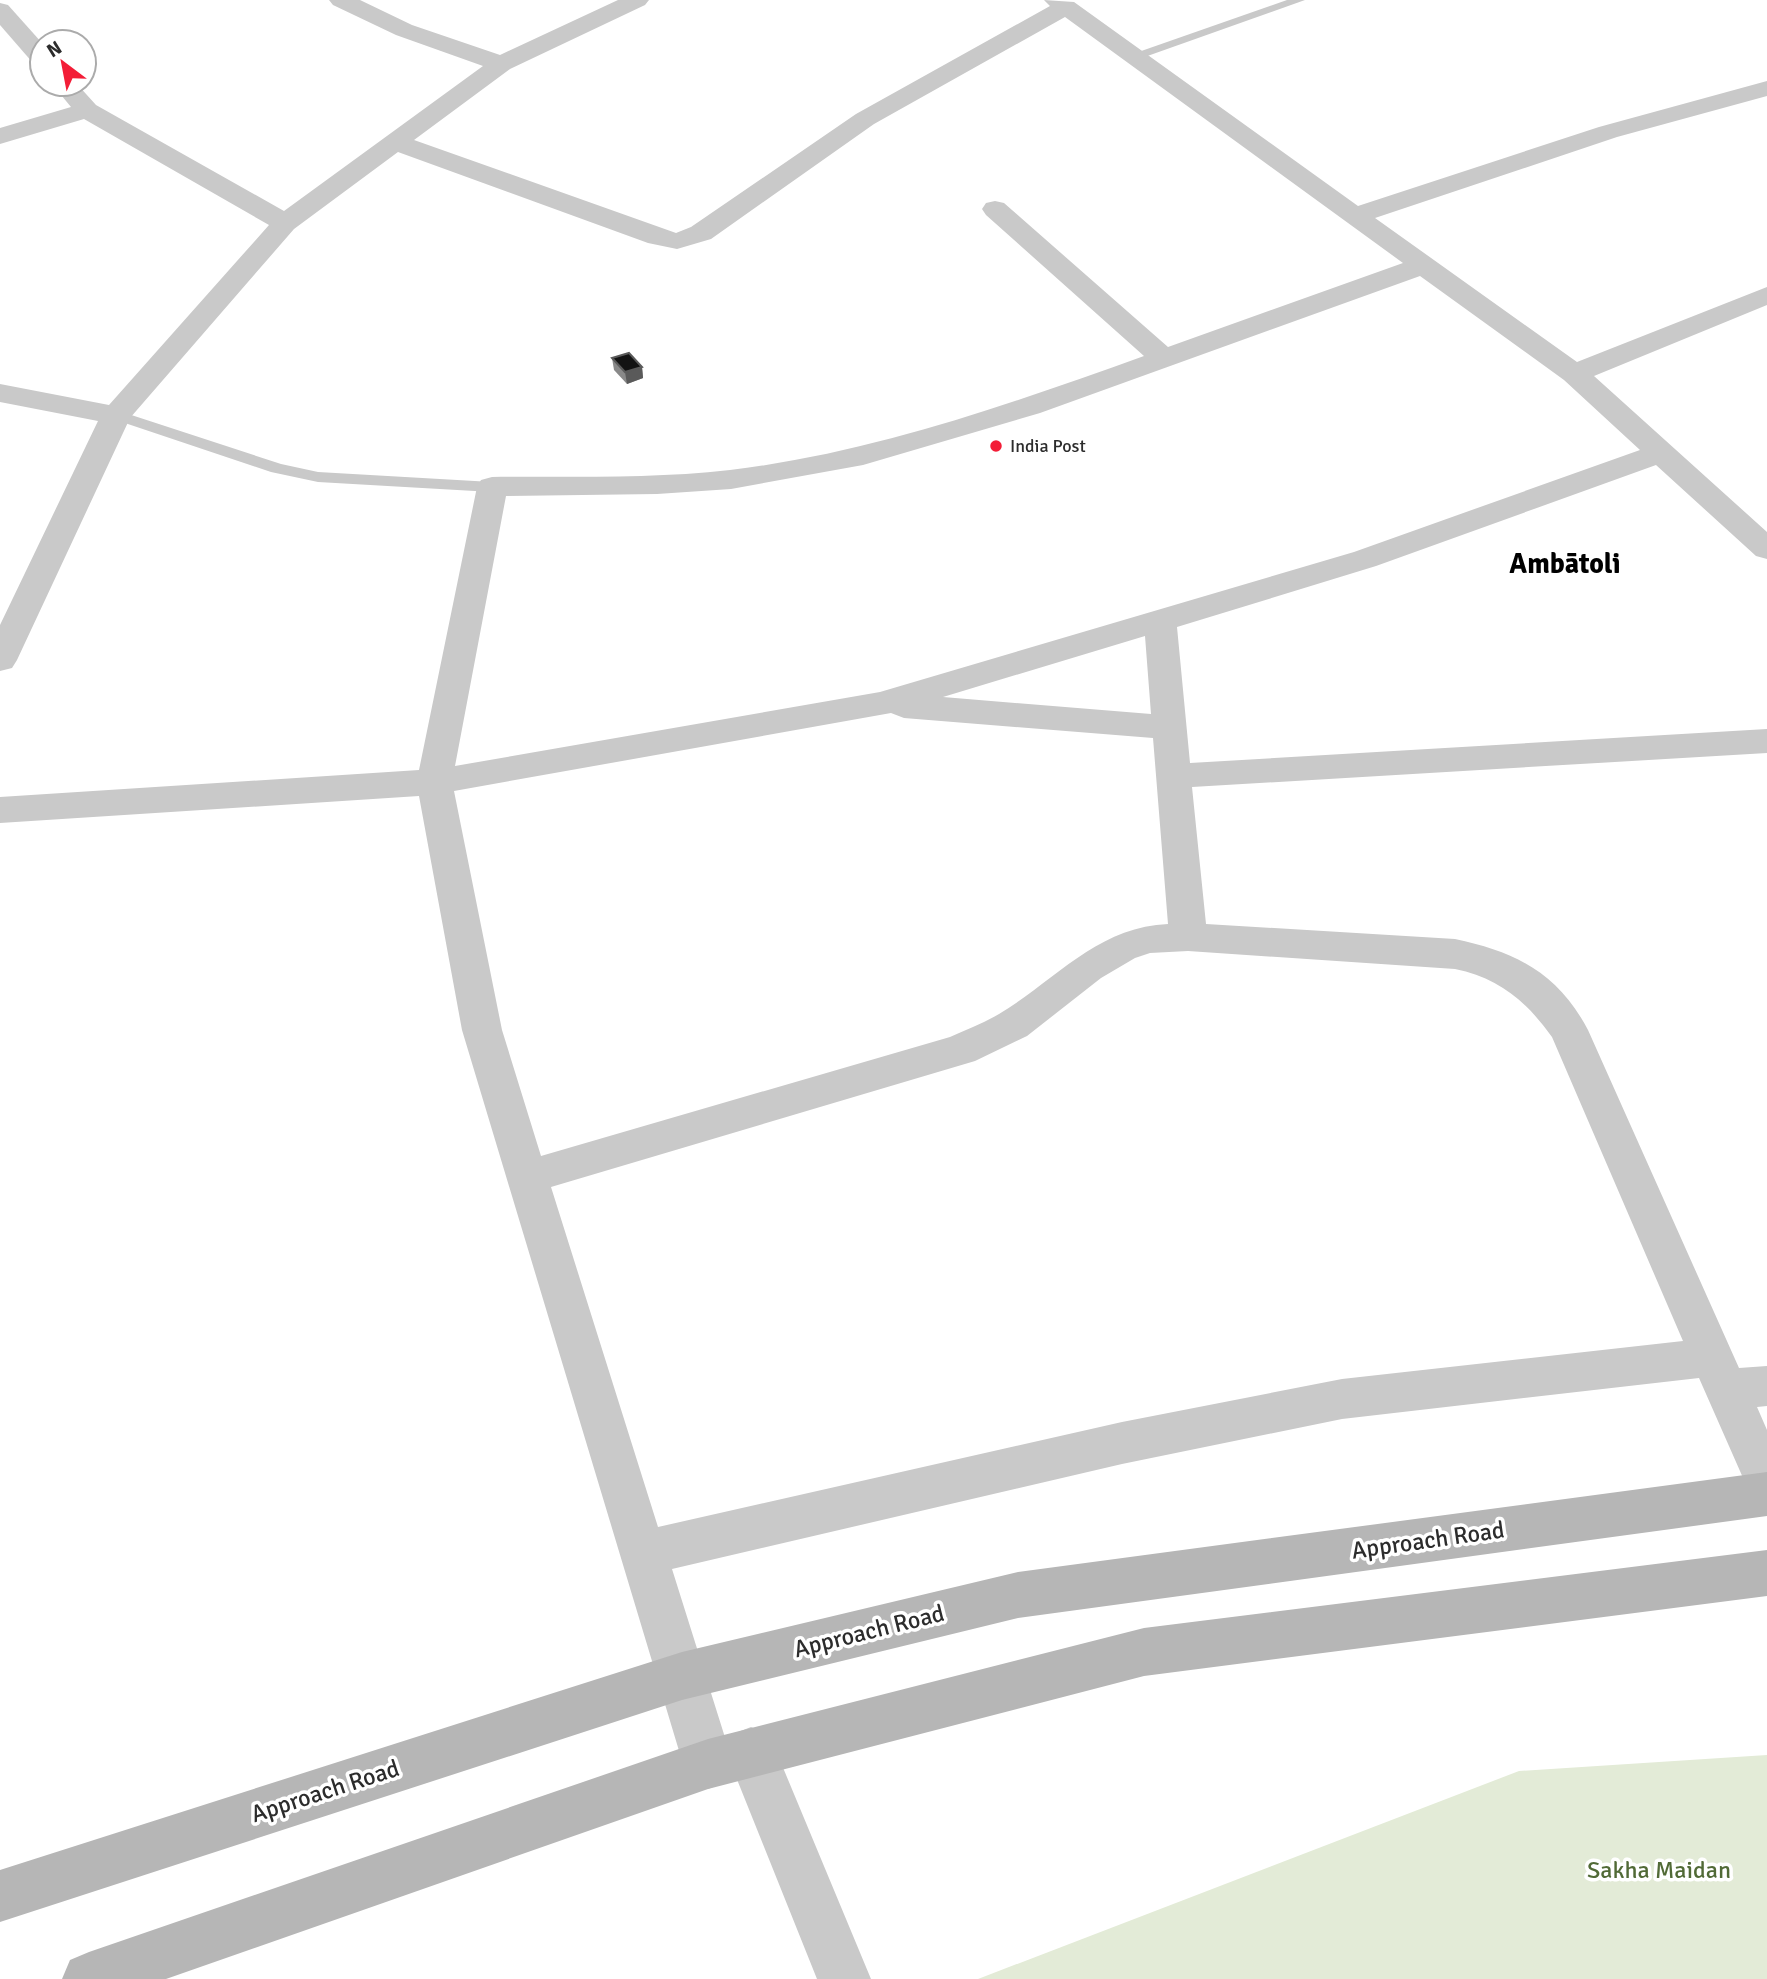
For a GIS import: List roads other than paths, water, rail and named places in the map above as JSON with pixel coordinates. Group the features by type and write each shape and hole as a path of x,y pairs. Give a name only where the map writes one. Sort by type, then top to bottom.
{"street":[{"path":"341,0 404,30 501,64"},
{"path":"0,660 116,415 285,223 501,64 637,0"},
{"path":"395,142 658,237 685,240 701,233 865,119 1061,3 1574,374 1767,548"},
{"path":"0,10 28,42"},
{"path":"1353,216 1608,132 1767,88"},
{"path":"76,98 87,110 285,223"},
{"path":"0,136 87,110"},
{"path":"995,209 1164,359"},
{"path":"844,1979 730,1758 682,1676 482,1030 434,782 492,487 657,484 731,479 863,456 1030,407 1423,265"},
{"path":"1574,374 1767,295"},
{"path":"0,393 116,415"},
{"path":"0,810 434,782 881,704 1364,559 1663,452"},
{"path":"1160,621 1188,937"},
{"path":"881,704 1169,727"},
{"path":"1174,776 1767,741"},
{"path":"527,1177 961,1050 1013,1025 1088,968 1122,948 1150,939 1188,937 1455,954 1497,963 1534,987 1551,1004 1568,1030 1735,1378 1767,1481"},
{"path":"643,1553 1122,1443 1342,1399 1735,1378"},
{"name":"Approach Road","path":"0,1896 682,1676 1018,1595 1767,1494"},
{"path":"89,1979 730,1758 1144,1652 1767,1573"}],"lane":[{"path":"1134,56 1299,0"},
{"path":"116,415 277,468 318,477 492,487"}],"place":[{"name":"India Post","path":"996,446"}],"district":[{"name":"Ambātoli","path":"1565,564"}],"park label":[{"name":"Sakha Maidan","path":"1659,1870"}]}
